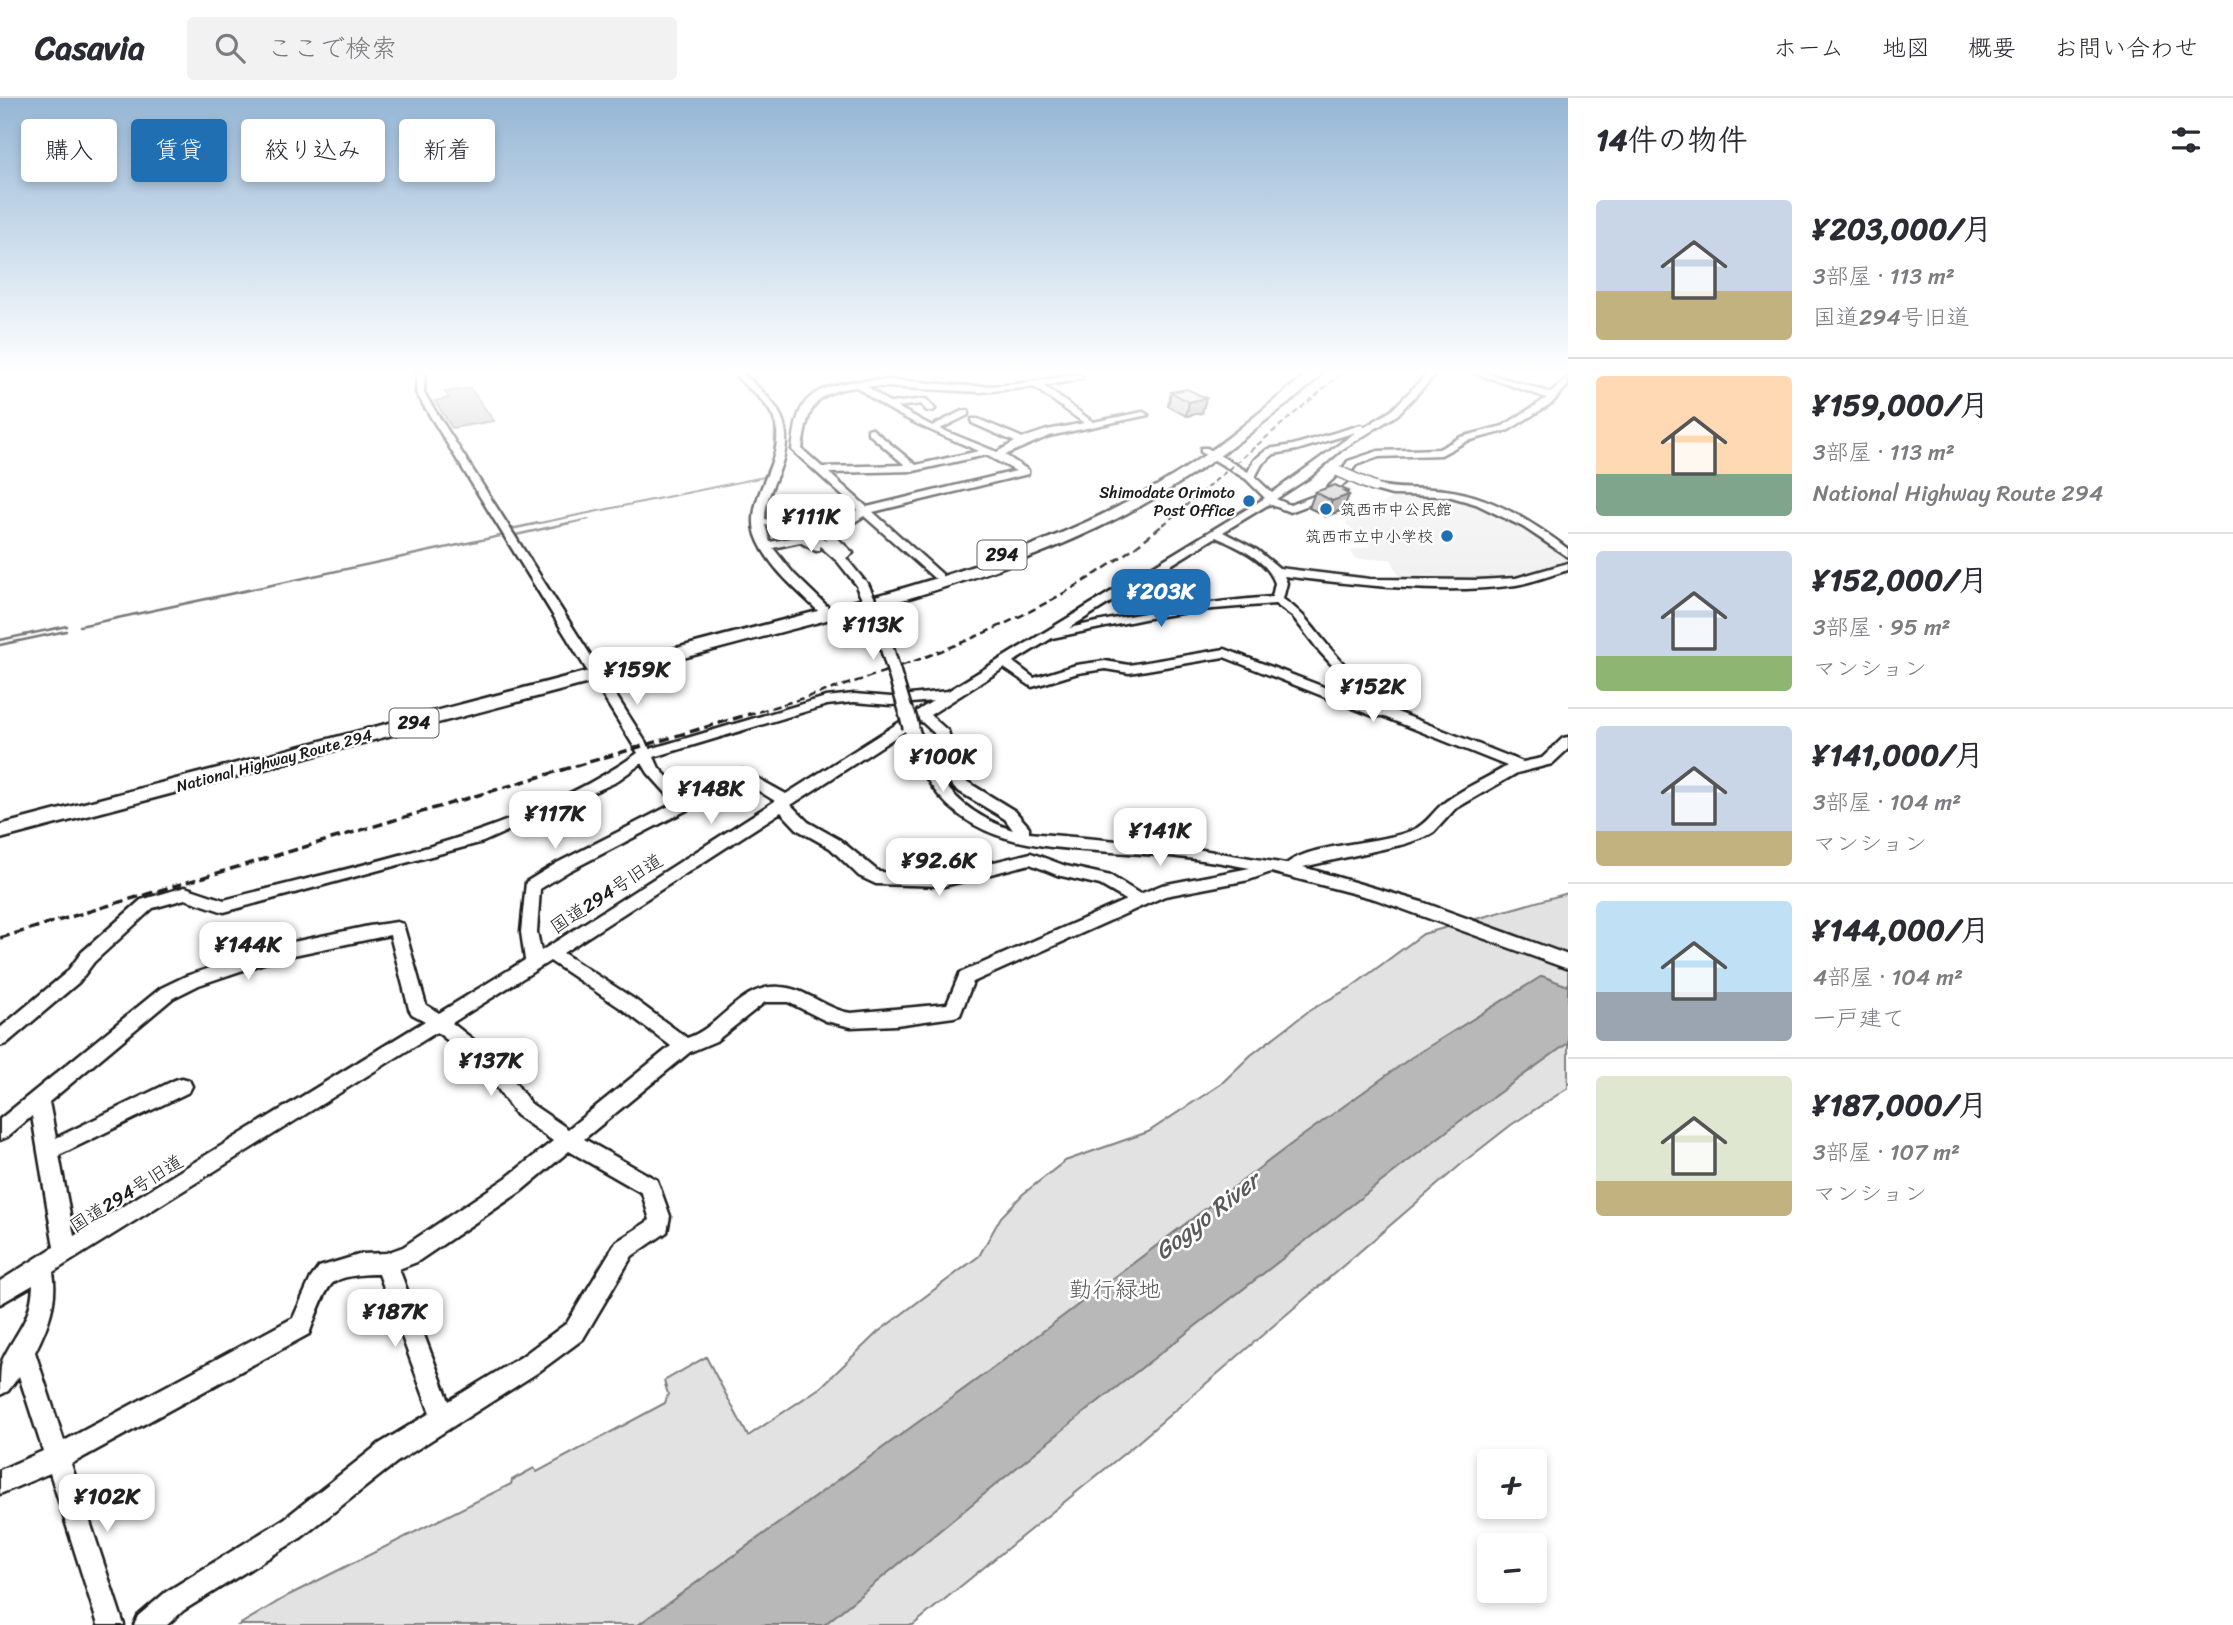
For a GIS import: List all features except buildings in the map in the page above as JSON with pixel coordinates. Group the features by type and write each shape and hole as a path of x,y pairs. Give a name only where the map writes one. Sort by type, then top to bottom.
{"highway":[{"name":"National Highway Route 294","path":"825,611 1024,546 1087,519 1149,487 1218,444"},
{"name":"National Highway Route 294","path":"0,823 945,582 1059,539 1158,491 1219,444"},
{"name":"National Highway Route 294","path":"0,832 593,671"}],"street":[{"path":"451,444 642,747 653,770 684,804"},
{"path":"783,444 781,457 761,501 759,522 766,545 825,611"},
{"path":"798,444 797,450 938,576"},
{"path":"887,444 914,468"},
{"path":"845,555 847,553 827,534 865,511 1024,472 968,444"},
{"path":"820,470 914,468 991,454 1017,444"},
{"path":"1250,477 1261,458 1271,451 1306,444"},
{"name":"国道294号旧道","path":"0,1293 550,953 951,695 1269,499 1346,444"},
{"path":"1209,452 1250,477 1269,499 1290,509 1326,495 1352,463 1378,454 1441,452 1455,444"},
{"path":"1319,463 1389,493 1430,491 1475,500 1537,533 1568,554"},
{"path":"759,522 791,524 811,533 846,565 862,585 916,720 929,776 948,801 980,822 1021,837 1046,842 1185,852 1289,870 1363,890 1568,962"},
{"path":"1214,532 1241,544 1276,572 1281,583 1278,600"},
{"path":"766,545 802,538 832,558"},
{"path":"1276,572 1370,583 1478,584 1517,581 1568,566"},
{"path":"1042,638 1149,614 1201,606 1278,600 1297,614 1324,649 1375,704 1399,720"},
{"path":"1004,662 1032,682 1076,669 1105,665 1129,669 1225,653 1299,684 1520,766"},
{"path":"0,1039 73,977 88,957 147,904 185,893 224,906 478,838 610,780 644,755 837,698 891,701 951,695"},
{"path":"916,720 941,731 954,779 960,786 1010,815 1019,823 1021,837"},
{"path":"1289,870 1298,863 1405,839 1420,833 1429,828 1450,806 1520,766 1547,761 1568,741"},
{"path":"534,962 529,932 532,886 563,867 743,775 782,802 803,826 835,844 865,873 876,878 944,880 1027,858 1063,871 1105,880 1138,900"},
{"path":"0,1482 59,1457 301,1326 319,1285 327,1275 362,1264 386,1263 409,1255 474,1213 684,1046 702,1043 754,1000 771,994 788,995 844,1020 924,1016 954,1010 966,978 1162,891 1248,874 1270,866"},
{"path":"0,1131 167,993 188,981 338,937 397,928 418,1009 492,1065 523,1109 568,1140 650,1187 660,1216 660,1225 624,1249 575,1331 529,1365 388,1453 293,1528 175,1601 147,1625"},
{"path":"550,953 628,1003 684,1046"},
{"path":"48,1151 182,1086"},
{"path":"39,1100 66,1253"},
{"path":"386,1263 444,1420"},
{"path":"0,1382 23,1351 43,1304 43,1268"},
{"path":"23,1351 111,1625"}],"shaded area":[{"name":"筑西市立中小学校","path":"1422,494 1470,501 1519,527 1568,558 1568,562 1510,579 1401,580 1391,559 1356,559 1350,551 1371,546 1345,523 1396,496"}],"green space":[{"name":"勤行緑地","path":"1568,893 1568,1088 1511,1125 1465,1161 1137,1443 913,1625 239,1625 289,1595 511,1484 512,1480 534,1468 537,1472 665,1403 668,1394 664,1381 706,1357 748,1436 821,1387 878,1332 979,1256 1001,1217 1023,1194 1065,1161 1148,1132 1221,1084 1251,1055 1310,1010 1350,988 1423,934"}],"water":[{"name":"Gogyo River","path":"1542,976 1568,986 1568,1043 1460,1121 1086,1411 824,1625 638,1625 1026,1344 1294,1142 1412,1057"}],"waterway":[{"path":"530,525 764,477 774,455 774,444"},
{"path":"561,525 589,519"},
{"path":"511,529 539,523"},
{"path":"516,535 569,523"},
{"path":"80,626 505,535"},
{"path":"0,640 67,626"},
{"path":"0,645 66,631"}],"railway":[{"path":"1163,525 1258,444"},
{"path":"747,715 912,662 1019,617 1118,559 1165,523"},
{"path":"0,938 753,713"}],"place":[{"name":"Shimodate Orimoto Post Office","path":"1249,501"},
{"name":"筑西市中公民館","path":"1326,509"},
{"name":"筑西市立中小学校","path":"1447,536"}]}
